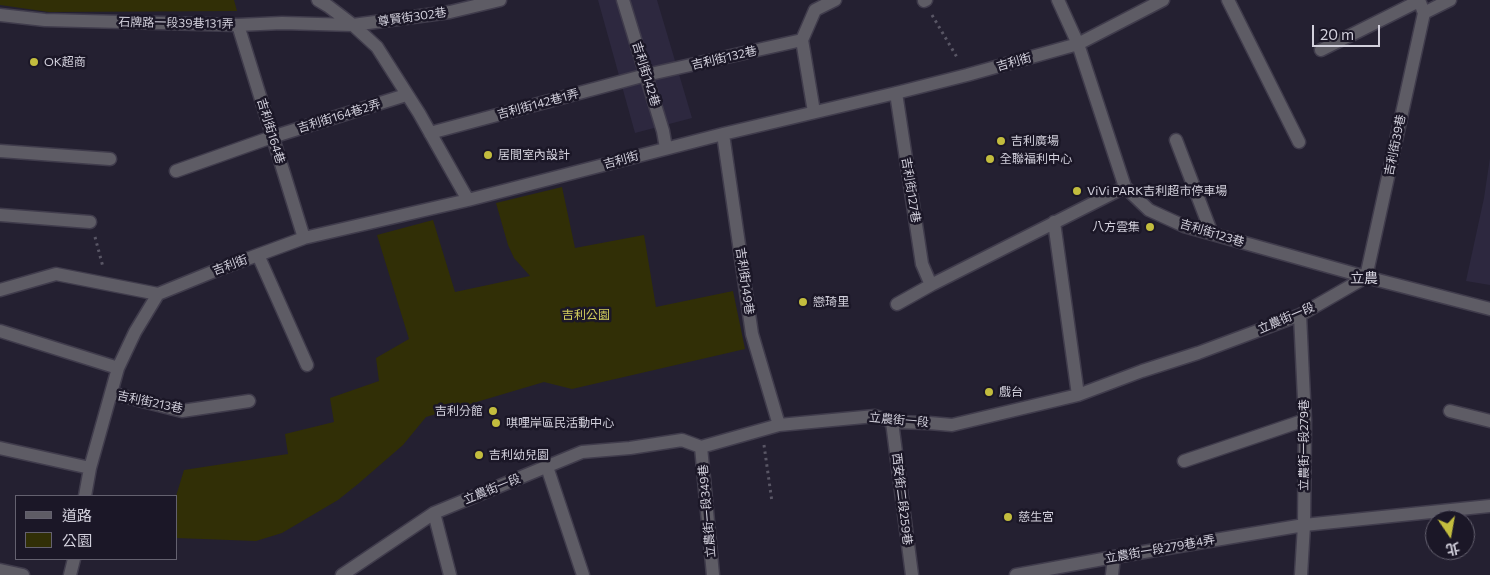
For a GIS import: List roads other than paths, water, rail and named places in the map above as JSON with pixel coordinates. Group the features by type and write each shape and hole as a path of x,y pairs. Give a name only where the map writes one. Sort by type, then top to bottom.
{"street":[{"path":"318,0 353,25 377,47 468,200"},
{"name":"尊賢街302巷","path":"353,25 450,12 500,0"},
{"name":"吉利街142巷","path":"623,0 663,131 666,148"},
{"path":"814,112 802,40 815,10 835,0"},
{"name":"吉利街123巷","path":"1058,0 1078,44 1125,187 1149,210 1184,226 1366,278"},
{"name":"吉利街","path":"158,294 304,238 468,200 666,148 896,93 1078,44 1163,0"},
{"path":"1228,0 1300,142"},
{"path":"1321,50 1419,0 1424,13 1450,0"},
{"name":"吉利街39巷","path":"1366,278 1424,13"},
{"name":"石牌路一段39巷131弄","path":"0,15 45,20 238,25 282,23 353,25"},
{"name":"吉利街164巷","path":"238,25 304,238"},
{"name":"吉利街132巷","path":"646,75 802,40"},
{"name":"吉利街142巷1弄","path":"430,134 646,75"},
{"name":"吉利街127巷","path":"896,93 922,264 931,285"},
{"name":"吉利街164巷2弄","path":"176,171 272,137 406,95"},
{"name":"吉利街149巷","path":"724,134 752,334 779,425"},
{"path":"1176,140 1212,234"},
{"path":"0,151 110,159"},
{"path":"897,304 1125,187"},
{"path":"0,215 90,222"},
{"path":"1054,222 1078,395"},
{"path":"258,255 307,365"},
{"path":"0,290 56,274 158,294 135,332 118,368 90,468 85,495"},
{"path":"1366,278 1490,309"},
{"name":"立農街一段","path":"342,575 434,513 582,452 630,448 682,440 701,446 779,425 875,416 892,422 952,425 1078,395 1142,371 1198,353 1300,315 1366,278"},
{"name":"立農街一段279巷","path":"1300,315 1305,420 1304,525 1301,575"},
{"path":"0,331 118,368"},
{"name":"吉利街213巷","path":"111,393 182,411 249,401"},
{"path":"1450,411 1490,421"},
{"path":"1184,461 1305,420"},
{"name":"西安街二段259巷","path":"892,422 912,575"},
{"name":"立農街一段349巷","path":"701,446 713,575"},
{"path":"0,448 90,468"},
{"path":"547,467 583,575"},
{"name":"立農街一段279巷4弄","path":"1016,575 1304,525 1490,506"},
{"path":"434,513 450,575"},
{"path":"1112,575 1114,557"},
{"path":"70,575 74,560"},
{"path":"0,570 23,575"}],"place":[{"name":"OK超商","path":"34,62"},
{"name":"吉利廣場","path":"1001,141"},
{"name":"居間室內設計","path":"488,155"},
{"name":"全聯福利中心","path":"990,159"},
{"name":"ViVi PARK吉利超市停車場","path":"1077,191"},
{"name":"八方雲集","path":"1150,227"},
{"name":"戀琦里","path":"803,302"},
{"name":"戲台","path":"989,392"},
{"name":"吉利分館","path":"493,411"},
{"name":"唭哩岸區民活動中心","path":"496,423"},
{"name":"吉利幼兒園","path":"479,455"},
{"name":"慈生宮","path":"1008,517"}],"district":[{"name":"立農","path":"1364,278"}],"park label":[{"name":"吉利公園","path":"586,315"}]}
